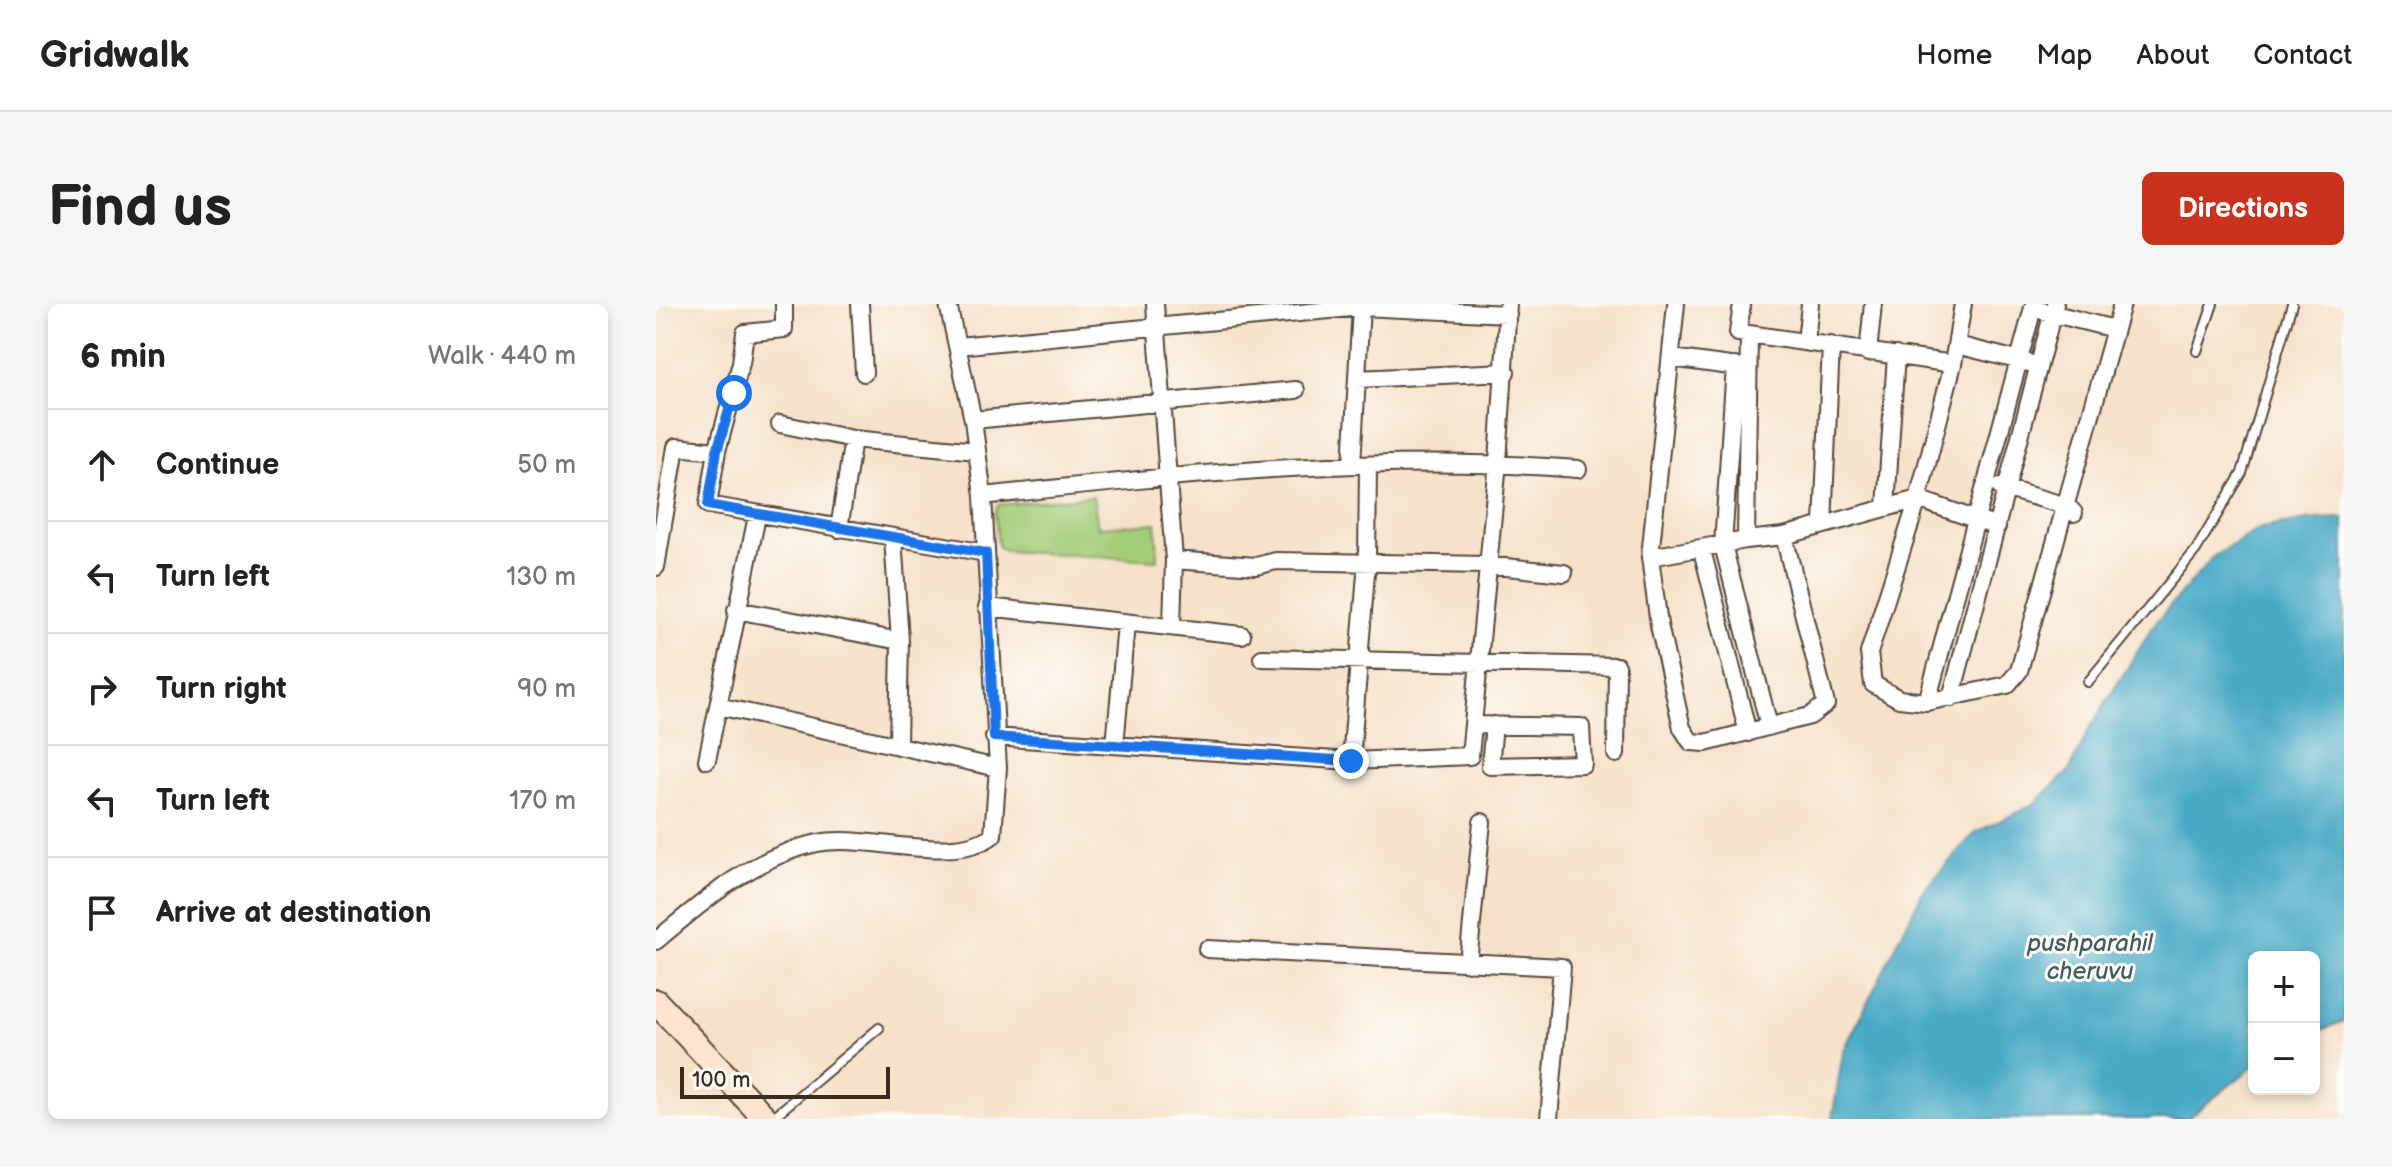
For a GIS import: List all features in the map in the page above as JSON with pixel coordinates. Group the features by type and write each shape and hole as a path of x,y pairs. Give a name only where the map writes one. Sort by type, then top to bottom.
{"street":[{"path":"784,304 784,329 745,333 741,363 717,451 708,505 757,516 986,553"},
{"path":"860,304 864,373"},
{"path":"656,941 738,878 774,856 794,849 822,842 941,847 982,844 993,835 998,768 983,496 973,420 948,304"},
{"path":"1155,304 1174,560 1172,626"},
{"path":"1676,304 1650,557 1659,625 1682,728 1691,742 1705,743 1810,716 1826,704 1784,536"},
{"path":"1742,304 1738,333 1953,364"},
{"path":"1806,342 1810,304"},
{"path":"1868,353 1873,304"},
{"path":"1963,304 1953,364 1918,499 1869,653 1873,684 1899,699 1927,702 2007,685 2019,671 2122,304"},
{"path":"958,346 1361,307 1508,309 1506,372 1470,756 1351,761 994,737"},
{"path":"1351,761 1367,561 1357,379 1361,307"},
{"path":"1927,702 2034,307 2054,308 2114,329"},
{"path":"1951,698 2054,308"},
{"path":"1749,334 1723,545 1769,726"},
{"path":"1823,524 1831,345"},
{"path":"1957,345 2040,366"},
{"path":"1886,507 1896,355"},
{"path":"1671,358 1743,367"},
{"path":"1743,367 1746,540"},
{"path":"1357,379 1506,372"},
{"path":"1652,442 1655,394 1667,387"},
{"path":"973,420 1296,390"},
{"path":"780,424 853,439 977,451"},
{"path":"839,529 853,439"},
{"path":"656,567 664,467 676,447 717,451"},
{"path":"983,496 1169,476 1360,466 1498,462 1578,469"},
{"path":"1986,483 2067,506 2074,515 2059,570"},
{"path":"1650,557 1784,536 1918,499 1997,527"},
{"path":"707,760 757,516"},
{"path":"893,538 900,641 898,745"},
{"path":"1702,550 1748,733"},
{"path":"1174,560 1256,566 1276,561 1367,561 1486,565 1564,573"},
{"path":"1802,567 1812,609 1812,615 1805,619"},
{"path":"987,607 1242,635"},
{"path":"736,610 900,641"},
{"path":"1115,745 1126,624"},
{"path":"1262,658 1617,666 1616,754"},
{"path":"718,706 998,768"},
{"path":"1473,725 1494,725 1581,727 1583,764 1490,766 1494,725"},
{"path":"1468,963 1482,822"},
{"path":"1207,949 1562,967 1549,1119"},
{"path":"656,1002 768,1119"}],"lane":[{"path":"2197,351 2213,304"},
{"path":"2088,682 2196,550 2242,473 2292,304"},
{"path":"768,1119 879,1028"}],"green space":[{"path":"1093,496 1098,527 1156,523 1158,560 1005,551 998,546 995,513 998,505"}],"water":[{"name":"pushparahil cheruvu","path":"2344,518 2344,1021 2320,1031 2320,951 2248,951 2248,1071 2187,1119 1832,1119 1843,1052 1923,891 1976,832 2033,805 2069,771 2090,728 2156,622 2214,556 2261,528 2313,519"}],"route":[{"path":"734,393 717,451 708,505 757,516 986,553 994,737 1351,761"}]}
